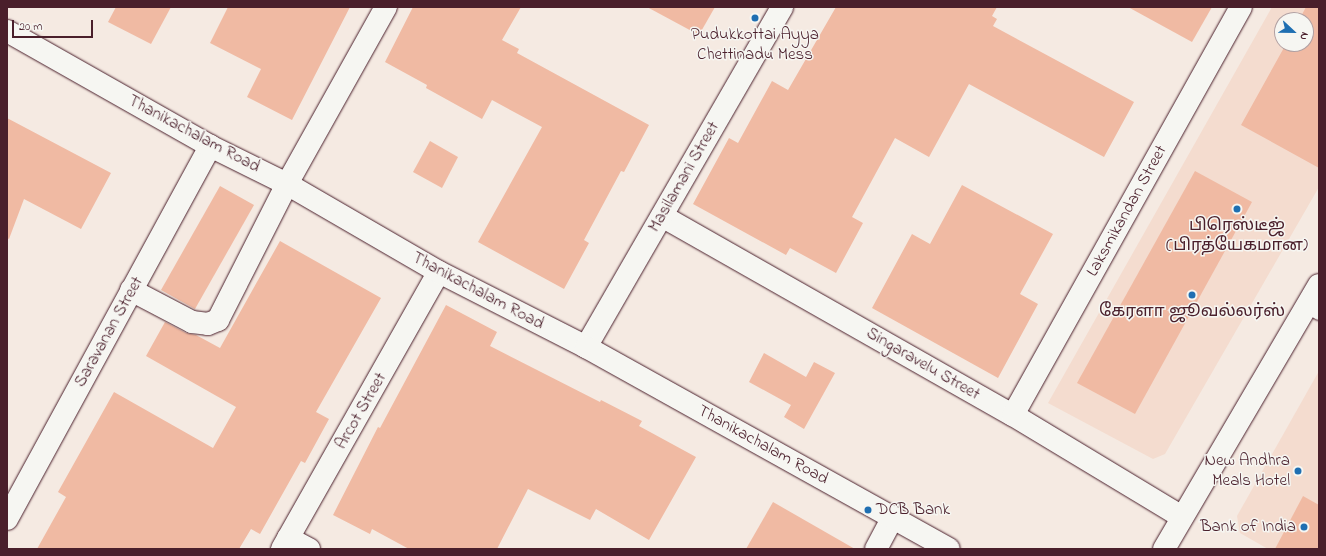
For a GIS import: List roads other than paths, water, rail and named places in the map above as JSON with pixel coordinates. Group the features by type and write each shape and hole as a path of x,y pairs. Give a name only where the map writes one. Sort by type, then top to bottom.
{"street":[{"path":"131,290 192,322 208,324 218,320 287,184 386,7"},
{"name":"Masilamani Street","path":"586,347 782,7"},
{"name":"Laksmikandan Street","path":"1012,415 1241,7"},
{"name":"Thanikachalam Road","path":"7,31 210,146 287,184 439,272 586,347 949,549"},
{"name":"Saravanan Street","path":"7,519 210,146"},
{"name":"Singaravelu Street","path":"662,216 1012,415 1182,517"},
{"name":"Arcot Street","path":"285,544 439,272"},
{"path":"1164,549 1182,517 1313,309 1319,285"},
{"path":"876,549 893,517"},
{"path":"285,544 309,549"}],"place":[{"name":"Pudukkottai Ayya Chettinadu Mess","path":"755,18"},
{"name":"பிரெஸ்டீஜ் (பிரத்யேகமான)","path":"1237,209"},
{"name":"கேரளா ஜூவல்லர்ஸ்","path":"1192,295"},
{"name":"New Andhra Meals Hotel","path":"1298,471"},
{"name":"DCB Bank","path":"868,510"},
{"name":"Bank of India","path":"1304,527"}]}
